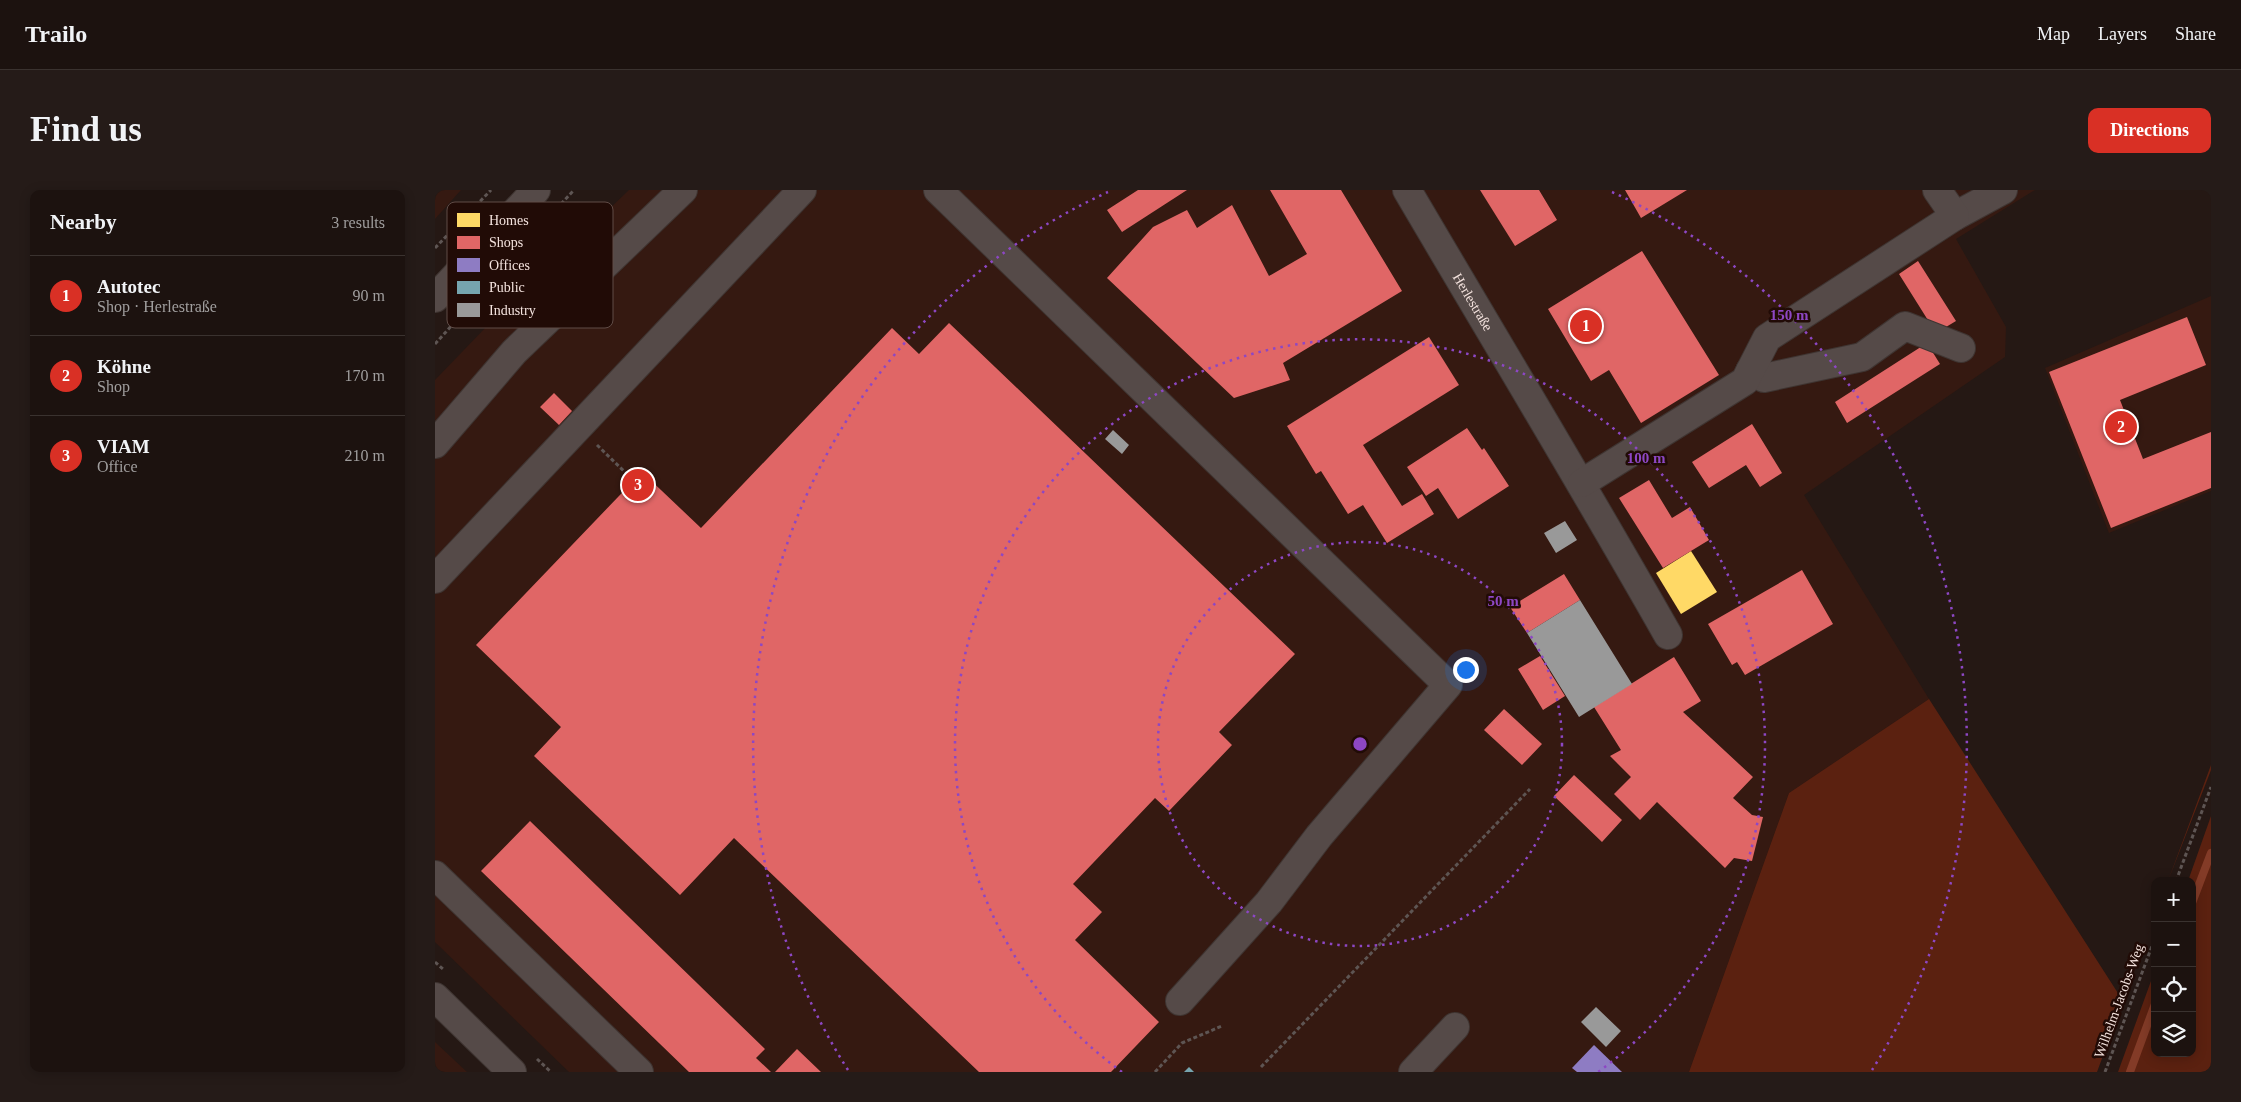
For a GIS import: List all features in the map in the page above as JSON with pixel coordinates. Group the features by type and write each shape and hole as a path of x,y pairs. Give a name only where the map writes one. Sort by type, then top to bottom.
{"street":[{"path":"525,202 536,190"},
{"path":"613,257 683,190"},
{"path":"435,579 802,190"},
{"path":"938,190 1448,685 1319,836 1269,902 1180,1001"},
{"name":"Herlestraße","path":"1407,190 1538,414 1582,483 1668,635"},
{"path":"1937,190 1955,216"},
{"path":"1582,483 1745,381 1767,338 1955,216 2003,190"},
{"path":"435,298 447,285"},
{"path":"1751,371 1764,378 1862,358 1905,326 1961,348"},
{"path":"435,444 514,352 539,328"},
{"path":"435,875 639,1072"},
{"path":"435,997 512,1072"},
{"path":"1413,1072 1455,1027"}],"path":[{"path":"479,202 491,190"},
{"path":"435,248 447,236"},
{"path":"578,427 631,478"},
{"path":"2177,877 2211,787"},
{"path":"1261,1067 1530,789"},
{"name":"Wilhelm-Jacobs-Weg","path":"2105,1072 2151,949"},
{"path":"1155,1072 1182,1042 1222,1026"}],"shaded area":[{"path":"435,190 461,190 450,202 447,202 447,206 435,219"},
{"path":"629,190 2035,190 1956,239 2006,327 2005,357 1804,495 1929,699 1789,793 1689,1072 569,1072 435,942 435,380 485,328 613,328 613,205"},
{"path":"2211,296 2211,491 2109,533 2045,368"},
{"path":"1929,699 2123,1001 2151,926 2097,1072 1689,1072 1789,793"},
{"path":"2211,765 2211,770 2169,877"},
{"path":"2211,816 2211,1072 2118,1072 2151,981 2151,1057 2196,1057 2196,877 2189,877"},
{"path":"435,1042 467,1072 435,1072"}],"building: Homes":[{"path":"1691,551 1717,592 1681,614 1656,573"}],"building: Shops":[{"path":"1138,190 1187,190 1122,232 1107,210"},
{"path":"1270,190 1341,190 1402,291 1283,363 1290,380 1234,398 1107,278 1153,227 1187,210 1197,228 1232,205 1269,276 1307,254"},
{"path":"1480,190 1539,190 1557,220 1515,246"},
{"path":"1625,190 1687,190 1641,218"},
{"path":"1642,251 1719,375 1641,423 1609,370 1591,381 1548,309"},
{"path":"1918,261 1956,321 1936,333 1899,274"},
{"path":"2187,317 2206,365 2120,400 2143,459 2211,432 2211,488 2111,528 2049,372"},
{"path":"949,323 1295,654 1219,732 1232,745 1169,811 1155,798 1073,884 1102,912 1075,940 1159,1022 1111,1072 979,1072 734,838 680,895 534,756 561,727 476,645 642,472 701,528 892,328 919,354"},
{"path":"1429,337 1459,385 1363,445 1402,506 1422,494 1434,514 1387,543 1363,505 1348,514 1321,471 1316,474 1287,426"},
{"path":"1927,343 1940,364 1847,423 1835,402"},
{"path":"554,393 572,411 559,425 540,407"},
{"path":"1752,424 1782,473 1760,487 1746,465 1709,488 1692,462"},
{"path":"1467,428 1482,450 1484,448 1509,486 1458,519 1438,488 1426,496 1407,467"},
{"path":"1649,480 1672,518 1690,507 1709,540 1663,568 1619,498"},
{"path":"1802,570 1833,624 1745,675 1737,662 1732,665 1708,624"},
{"path":"1564,574 1580,600 1527,633 1510,607"},
{"path":"1540,656 1565,696 1543,710 1518,669"},
{"path":"1674,657 1701,701 1683,712 1753,777 1733,798 1752,815 1763,817 1752,861 1734,858 1725,868 1657,802 1640,820 1614,794 1631,777 1610,756 1621,750 1594,707"},
{"path":"1504,709 1542,744 1522,765 1484,730"},
{"path":"1574,775 1622,820 1602,842 1554,796"},
{"path":"530,821 765,1049 756,1058 771,1072 689,1072 481,871"},
{"path":"797,1049 821,1072 775,1072"}],"building: Offices":[{"path":"1594,1045 1622,1072 1577,1072 1572,1068"}],"building: Public":[{"path":"1189,1067 1194,1072 1184,1072"}],"building: Industry":[{"path":"1113,430 1129,445 1122,454 1105,439"},
{"path":"1565,521 1577,540 1556,553 1544,533"},
{"path":"1580,600 1632,684 1579,717 1527,633"},
{"path":"1596,1007 1621,1031 1606,1047 1581,1022"}],"waterway":[{"path":"2196,892 2211,853"},
{"path":"2130,1072 2152,1012"}],"place":[{"name":"Autotec","path":"1586,326"},
{"name":"Köhne","path":"2121,427"},
{"name":"VIAM","path":"638,485"}]}
